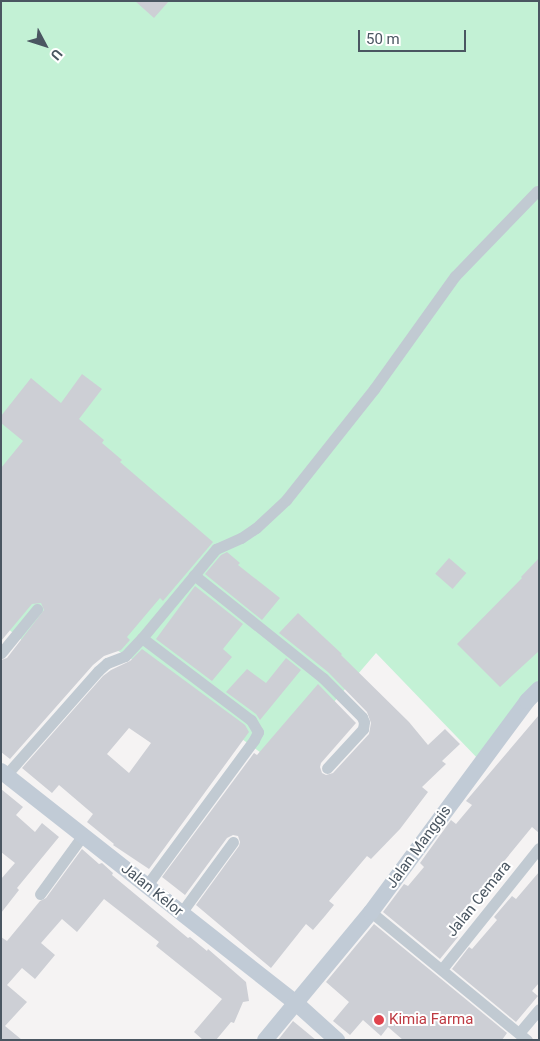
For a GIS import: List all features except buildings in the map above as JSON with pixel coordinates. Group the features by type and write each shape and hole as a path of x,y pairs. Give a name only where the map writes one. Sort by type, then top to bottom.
{"street":[{"path":"4,777 98,671 107,662 124,656 142,638 216,549 241,538 256,528 286,500 374,389 456,276 537,190"},
{"path":"194,576 323,678 362,717 364,722 363,729 327,768"},
{"path":"1,653 37,609"},
{"path":"142,638 251,720 258,732 146,885"},
{"name":"Jalan Manggis","path":"266,1040 371,912 527,701 539,688"},
{"name":"Jalan Kelor","path":"4,777 83,835 297,1004 337,1040"},
{"path":"40,894 83,835"},
{"path":"181,913 233,842"},
{"name":"Jalan Cemara","path":"442,969 539,848"},
{"path":"371,912 523,1036 539,1009"}],"green space":[{"path":"1,1 539,1 539,698 482,763 376,653 279,766 135,661 68,621 42,657 1,623"}],"place":[{"name":"Kimia Farma","path":"379,1020"}]}
